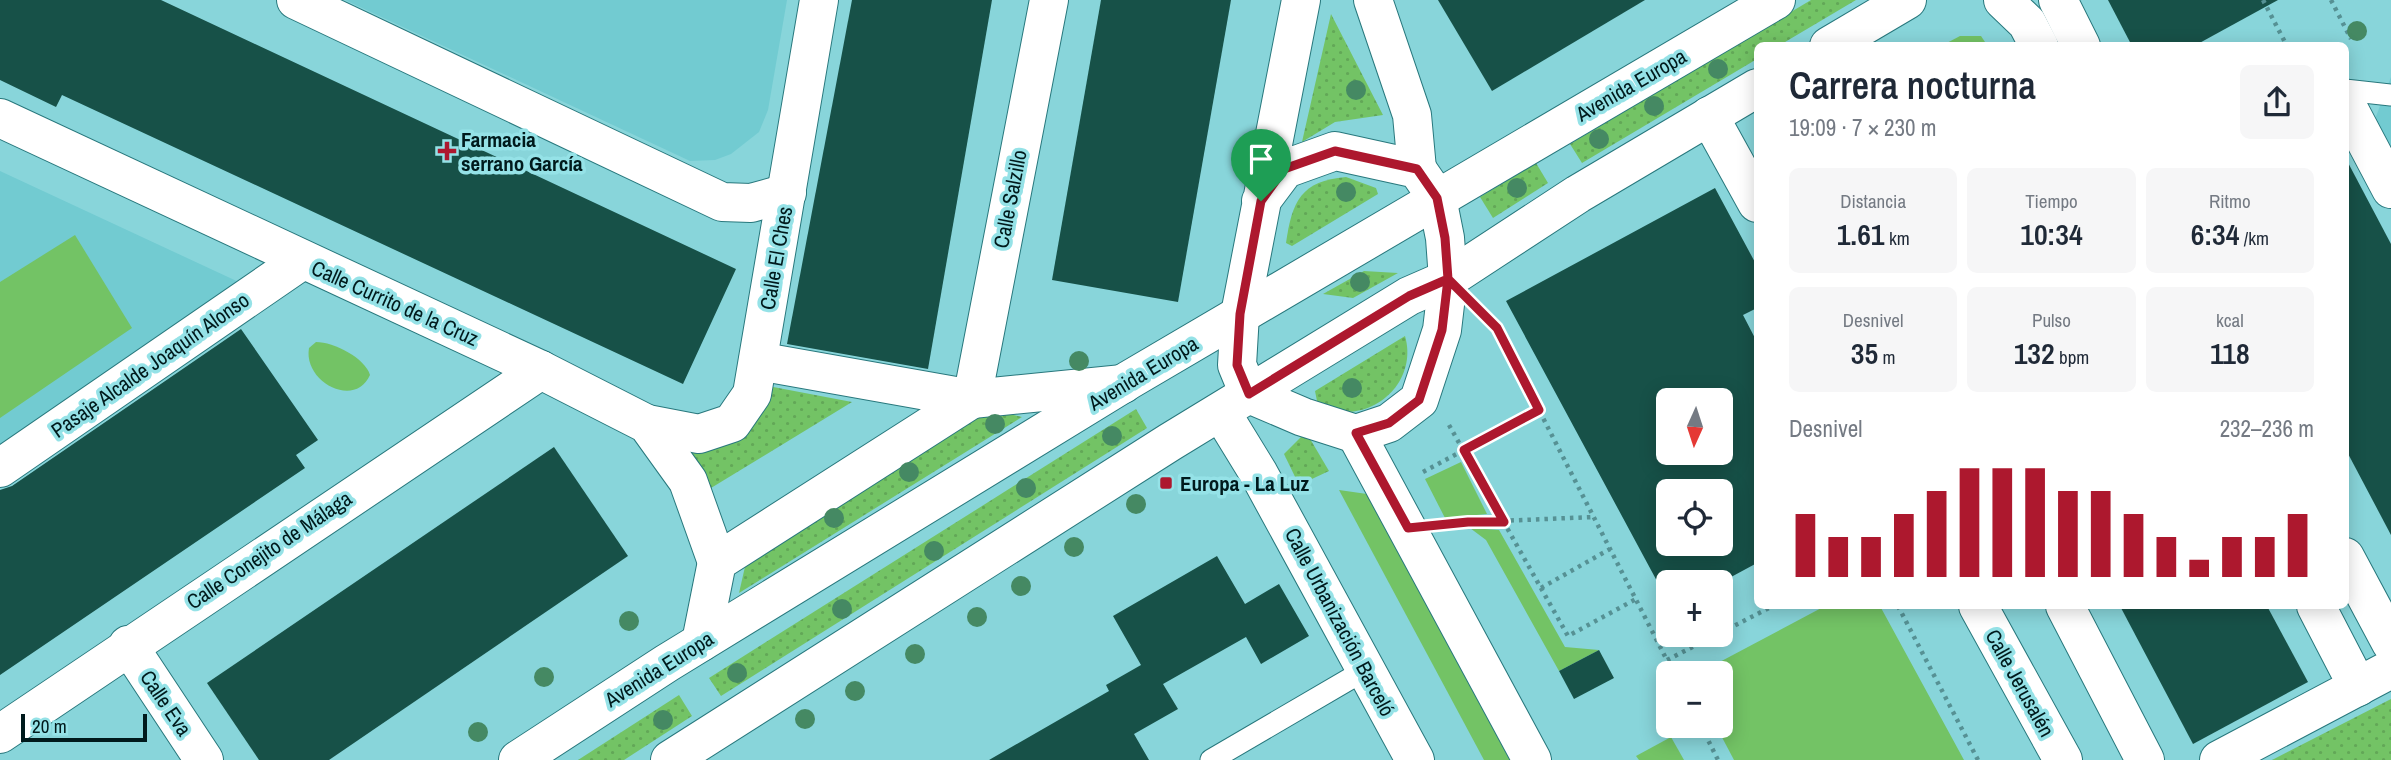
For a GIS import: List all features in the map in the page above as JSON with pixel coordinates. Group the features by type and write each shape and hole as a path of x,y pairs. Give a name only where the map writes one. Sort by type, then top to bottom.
{"street":[{"path":"296,0 722,202 751,203 787,192"},
{"name":"Calle El Ches","path":"647,424 699,434 732,423 752,394 819,0"},
{"name":"Calle Salzillo","path":"972,399 1049,0"},
{"name":"Calle Urbanización Barceló","path":"1301,0 1240,314 1235,403 1259,474 1415,760"},
{"path":"1235,403 1303,417 1356,433 1389,423 1419,400 1442,330 1448,279 1445,238 1427,184 1412,115 1373,0"},
{"name":"Avenida Europa","path":"518,760 701,642 1240,314 1427,184 1776,0"},
{"path":"1836,42 1907,0"},
{"path":"2003,0 2027,23 2037,42"},
{"path":"2058,0 2079,42"},
{"path":"670,760 1235,403 1409,296 1448,279 1578,194 1754,90"},
{"path":"2349,110 2391,189"},
{"path":"1709,116 1754,198"},
{"name":"Calle Currito de la Cruz","path":"0,118 301,261 541,370 647,424 688,481 717,562"},
{"path":"1261,201 1284,169 1335,151 1427,184"},
{"name":"Pasaje Alcalde Joaquín Alonso","path":"0,468 301,261"},
{"path":"758,361 972,399 1123,384"},
{"name":"Calle Conejito de Málaga","path":"0,734 128,645 541,370"},
{"path":"701,642 717,562 972,399"},
{"path":"1356,433 1532,760"},
{"path":"2349,564 2391,643"},
{"name":"Calle Jerusalén","path":"1980,609 2063,760"},
{"path":"2067,609 2145,760"},
{"path":"2318,609 2358,687"},
{"name":"Calle Eva","path":"128,645 204,760"},
{"path":"2219,760 2391,669"}],"lane":[{"path":"2349,90 2391,95"},
{"path":"1211,760 1365,670"}],"path":[{"path":"2263,0 2285,42"},
{"path":"2331,0 2351,40"},
{"path":"1448,279 1497,328 1667,660 1692,647"},
{"path":"1413,477 1539,410"},
{"path":"1444,415 1568,636 1636,599"},
{"path":"1408,528 1468,522 1594,517"},
{"path":"1541,588 1610,549"},
{"path":"1733,626 1767,609"},
{"path":"1900,609 1978,760"},
{"path":"1707,738 1718,760"}],"shaded area":[{"path":"345,0 787,0 768,110 759,132 731,154 715,160 690,161"},
{"path":"2391,77 2391,147 2375,119"},
{"path":"0,171 243,284 0,449"}],"green space":[{"path":"1811,0 1856,0 1785,42 1754,42 1754,61 1582,163 1570,144"},
{"path":"1331,14 1383,115 1335,122 1302,142"},
{"path":"1960,36 1981,36 1985,42 1949,42"},
{"path":"1536,163 1548,183 1493,218 1480,197"},
{"path":"1346,177 1376,188 1378,194 1292,246 1286,243 1288,228 1301,196 1318,183"},
{"path":"75,235 132,328 0,418 0,282"},
{"path":"1364,271 1398,273 1353,298 1323,294"},
{"path":"1405,336 1406,363 1396,387 1387,397 1362,410 1348,412 1317,401 1315,391"},
{"path":"316,342 340,348 362,363 370,375 363,385 353,390 343,390 322,380 309,360 309,348"},
{"path":"768,386 852,402 711,488 685,442"},
{"path":"1136,409 1147,428 721,696 709,678"},
{"path":"996,411 1022,417 739,593 747,558 973,414"},
{"path":"1306,432 1329,471 1299,485 1284,454"},
{"path":"1461,462 1487,514 1445,518 1425,479"},
{"path":"1339,490 1367,494 1510,760 1484,760"},
{"path":"1470,528 1499,530 1565,647 1599,650 1559,671 1486,540"},
{"path":"1819,609 1882,609 1964,760 1734,760 1722,738 1733,738 1733,661 1721,661"},
{"path":"679,695 692,716 624,760 578,760"},
{"path":"2391,699 2391,760 2272,760"},
{"path":"1672,738 1684,760 1639,760 1636,756"}],"building":[{"path":"0,0 161,0 736,269 683,384 62,95 56,107 0,80"},
{"path":"852,0 992,0 928,369 787,344"},
{"path":"1101,0 1231,0 1178,302 1052,280"},
{"path":"1438,0 1645,0 1492,91"},
{"path":"2108,0 2278,0 2201,42 2130,42"},
{"path":"2349,165 2391,244 2391,535 2349,456"},
{"path":"1715,188 1754,260 1754,310 1743,315 1754,336 1754,565 1733,576 1733,570 1656,570 1656,579 1506,301"},
{"path":"241,329 318,440 296,455 305,468 0,675 0,490 12,486"},
{"path":"554,447 628,556 329,760 259,760 207,683"},
{"path":"1217,556 1245,604 1279,584 1309,636 1261,664 1246,637 1163,684 1178,709 1134,734 1149,760 989,760 1109,691 1106,685 1141,665 1113,616"},
{"path":"2122,609 2269,609 2308,682 2193,744"},
{"path":"1599,650 1614,678 1574,699 1559,671"}],"place":[{"name":"Farmacia serrano García","path":"447,151"},
{"name":"Europa - La Luz","path":"1166,483"}],"route":[{"path":"1261,201 1240,314 1237,365 1249,394 1409,296 1448,279 1497,328 1539,410 1464,450 1504,522 1468,522 1408,528 1356,433 1389,423 1419,400 1442,330 1448,279 1445,238 1437,198 1417,169 1335,151 1284,169 1261,201"}]}
